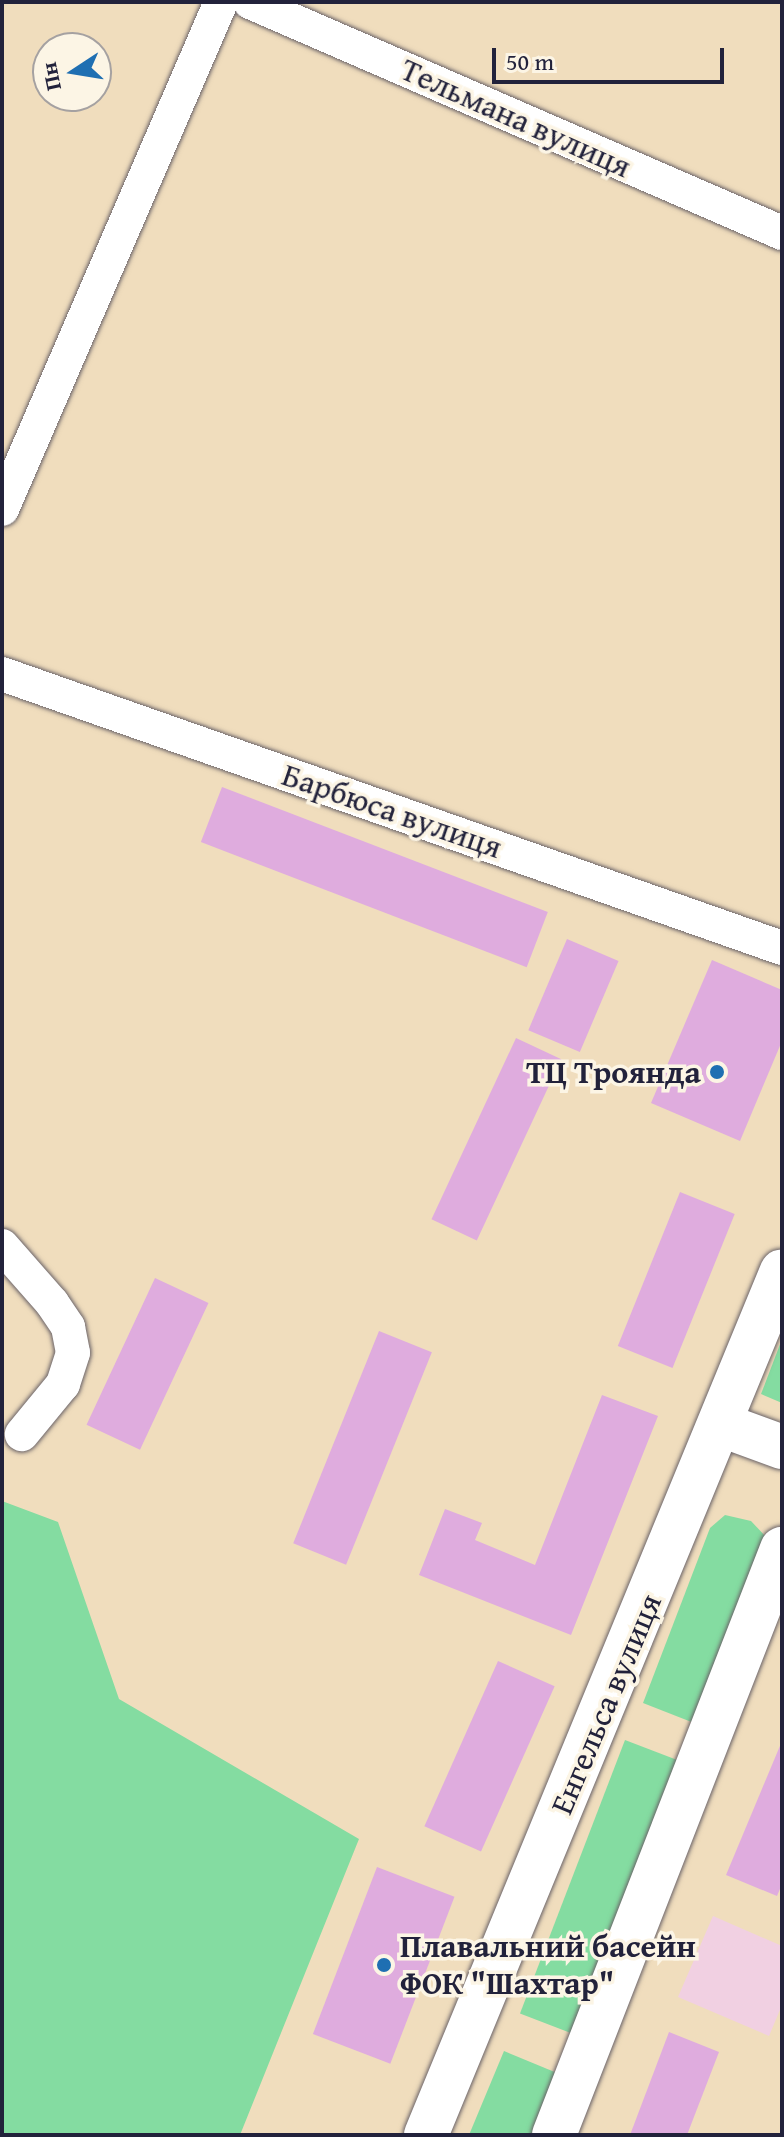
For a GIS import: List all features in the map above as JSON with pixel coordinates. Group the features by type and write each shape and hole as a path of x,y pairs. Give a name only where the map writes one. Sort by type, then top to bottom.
{"street":[{"path":"2,509 221,2"},
{"name":"Тельмана вулиця","path":"250,2 782,233"},
{"name":"Барбюса вулиця","path":"2,674 782,948"},
{"path":"2,1246 52,1303 68,1327 73,1353 63,1384 22,1434"},
{"name":"Енгельса вулиця","path":"426,2135 722,1425 782,1271"},
{"path":"722,1425 782,1447"},
{"path":"554,2135 782,1549"}],"shaded area":[{"path":"713,1916 782,1946 782,2005 769,2036 678,1997"}],"green space":[{"path":"782,1339 782,1403 761,1394"},
{"path":"2,1501 58,1522 119,1699 359,1839 240,2135 2,2135"},
{"path":"725,1515 751,1521 766,1537 694,1723 643,1703 710,1528"},
{"path":"625,1740 679,1761 574,2034 520,2014"},
{"path":"504,2051 557,2073 532,2135 469,2135"}],"building":[{"path":"222,787 548,912 527,967 201,842"},
{"path":"567,939 619,961 580,1052 528,1030"},
{"name":"ТЦ Троянда","path":"712,960 782,990 782,1041 740,1141 651,1103"},
{"path":"516,1038 561,1059 477,1240 431,1219"},
{"path":"680,1192 735,1214 673,1368 618,1346"},
{"path":"155,1278 208,1303 140,1450 87,1425"},
{"path":"379,1331 432,1352 346,1565 293,1543"},
{"path":"602,1395 658,1416 571,1635 419,1575 445,1509 482,1523 475,1540 535,1565"},
{"path":"498,1661 555,1686 481,1852 424,1826"},
{"path":"782,1741 782,1884 777,1896 726,1875"},
{"name":"Плавальний басейн ФОК \"Шахтар\"","path":"377,1867 454,1897 390,2064 313,2034"},
{"path":"669,2032 719,2052 687,2135 630,2135"}],"place":[{"name":"ТЦ Троянда","path":"717,1072"},
{"name":"Плавальний басейн ФОК \"Шахтар\"","path":"384,1965"}]}
